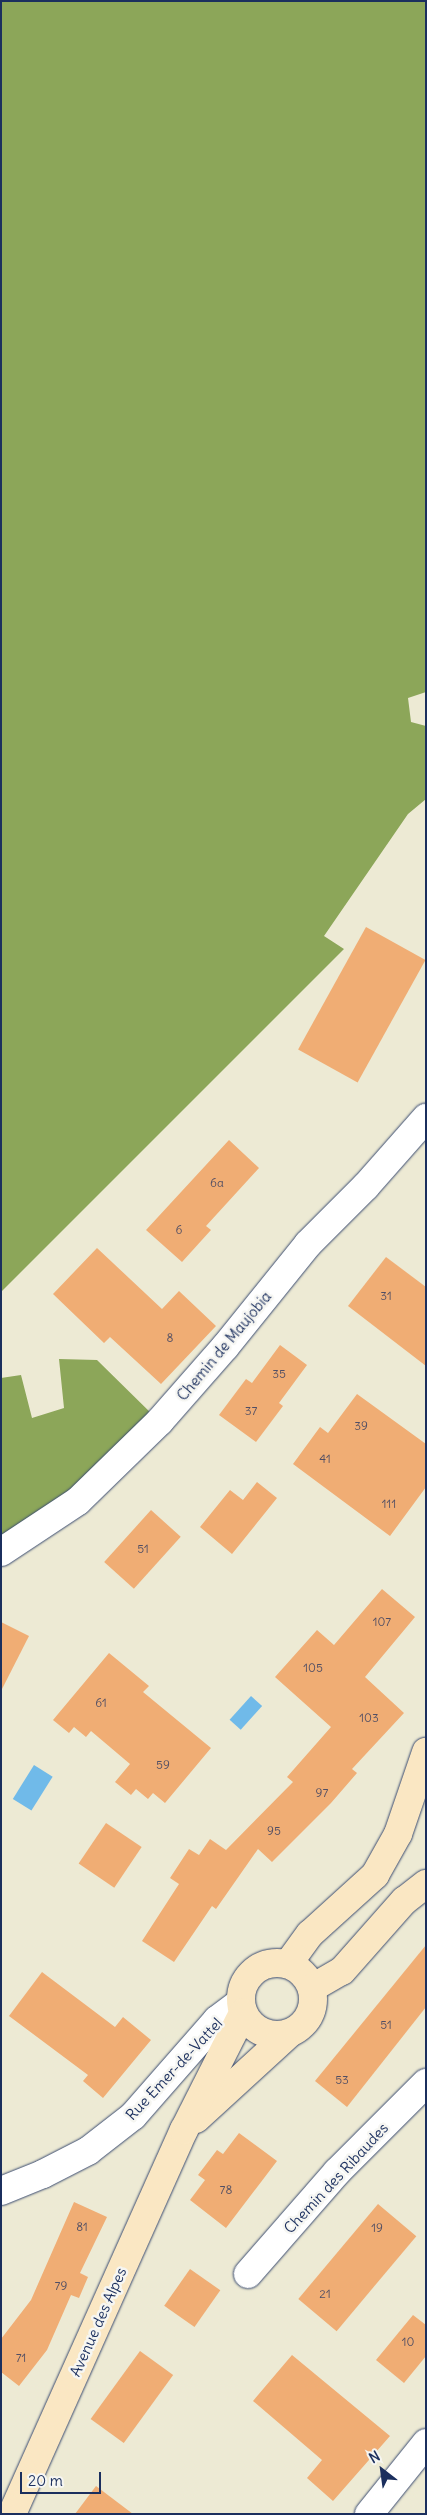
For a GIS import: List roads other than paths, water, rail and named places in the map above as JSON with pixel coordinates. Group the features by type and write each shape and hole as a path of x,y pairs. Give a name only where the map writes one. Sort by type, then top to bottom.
{"main road":[{"path":"288,1964 310,1934 375,1875 398,1834 426,1752"},
{"path":"312,1988 342,1971 404,1901 426,1884"},
{"path":"276,1962 288,1964 307,1977 312,1988 314,1999 312,2010 300,2028 290,2034 279,2035 263,2032 249,2022 242,2007 242,1990 247,1979 255,1970 276,1962"},
{"name":"Avenue des Alpes","path":"12,2514 184,2130 242,2007"},
{"name":"Avenue des Alpes","path":"184,2130 290,2034"}],"street":[{"name":"Chemin de Maujobia","path":"1,1552 78,1501 160,1421 225,1347 308,1244 366,1186 426,1118"},
{"name":"Rue Emer-de-Vattel","path":"1,2191 43,2174 96,2146 133,2116 217,2020 242,2007"},
{"name":"Chemin des Ribaudes","path":"248,2274 337,2172 426,2083"},
{"path":"369,2514 426,2443"}],"water":[{"path":"251,1696 262,1706 241,1730 230,1720"},
{"path":"34,1765 53,1777 31,1811 13,1799"}]}
